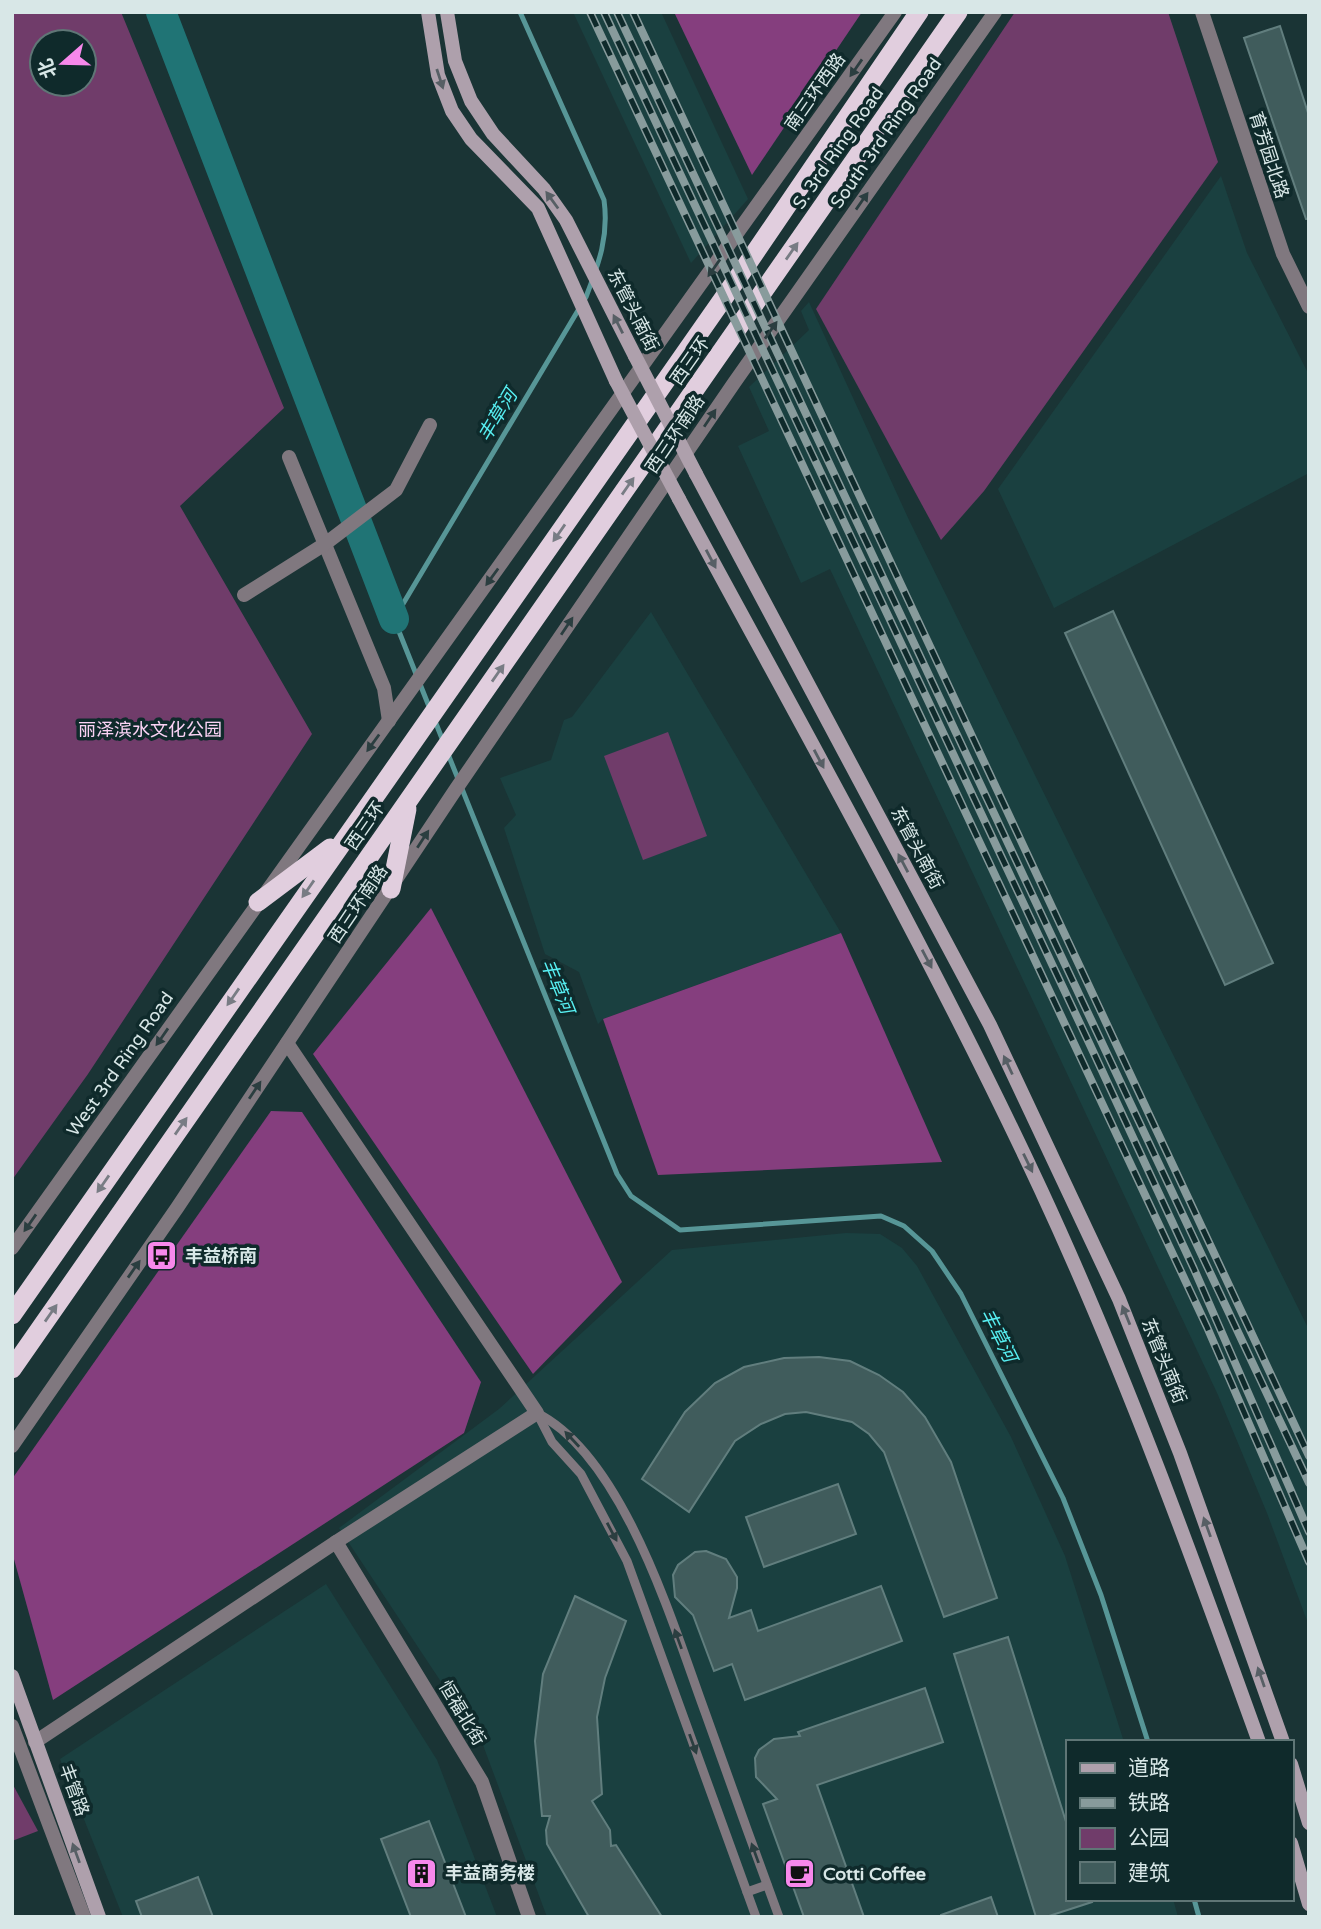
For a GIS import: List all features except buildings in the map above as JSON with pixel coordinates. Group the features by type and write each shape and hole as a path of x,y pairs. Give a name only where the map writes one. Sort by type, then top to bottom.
{"highway":[{"name":"S. 3rd Ring Road","path":"739,276 919,12"},
{"name":"S. 3rd Ring Road","path":"753,307 958,12"},
{"name":"西三环","path":"12,1315 739,276"},
{"name":"西三环","path":"12,1369 753,307"},
{"path":"391,889 408,801"},
{"path":"258,902 345,836"}],"main road":[{"path":"428,12 438,75 452,111 471,139 538,208 616,381 951,1003 1042,1192 1129,1397 1258,1740"},
{"name":"东管头南街","path":"447,12 455,61 471,102 493,134 544,189 566,220 696,474 990,1025 1119,1299 1181,1453 1282,1740"},
{"name":"丰管路","path":"12,1676 99,1917"},
{"path":"1293,1771 1309,1823"},
{"path":"1293,1850 1309,1904"}],"street":[{"name":"南三环西路","path":"389,721 894,12"},
{"name":"South 3rd Ring Road","path":"734,383 995,12"},
{"name":"育芳园北路","path":"1203,12 1283,254 1309,307"},
{"name":"西三环南路","path":"12,1446 391,889 473,763 734,383"},
{"path":"244,595 325,544 396,490 430,425"},
{"path":"258,902 389,721 384,688 289,457"},
{"name":"West 3rd Ring Road","path":"12,1248 258,902"},
{"path":"36,1742 336,1542 537,1413 287,1043"},
{"name":"恒福北街","path":"336,1542 482,1782 529,1917"},
{"name":"丰管路","path":"12,1726 84,1917"}],"lane":[{"path":"537,1413 556,1422 591,1459 646,1551 779,1917"},
{"path":"537,1413 552,1442 581,1474 627,1561 756,1917"},
{"path":"747,1892 767,1885"}],"shaded area":[{"path":"573,12 661,12 748,199 691,263"},
{"path":"674,12 862,12 752,175"},
{"path":"1221,176 1247,253 1309,375 1309,473 1054,608 998,489"},
{"path":"809,302 909,520 1309,1330 1309,1626 1267,1513 1218,1395 830,569 801,583 738,446 769,431 749,387 809,330 801,311"},
{"path":"651,612 841,933 603,1019 598,1024 579,972 545,954 504,828 516,815 500,778 551,760 564,720 572,717"},
{"path":"431,908 622,1282 533,1374 313,1054"},
{"path":"841,933 942,1162 658,1175 603,1019"},
{"path":"271,1111 302,1112 481,1382 464,1433 53,1700 12,1552 12,1479"},
{"path":"846,1233 880,1234 902,1248 917,1266 1011,1437 1065,1556 1123,1740 1066,1740 1066,1901 1174,1901 1178,1917 547,1917 483,1745 339,1528 499,1409 672,1250"},
{"path":"326,1584 437,1760 497,1917 123,1917 60,1759"}],"green space":[{"name":"丽泽滨水文化公园","path":"12,12 121,12 284,408 180,506 312,734 88,1074 12,1180"},
{"path":"1015,12 1168,12 1218,162 984,491 941,540 816,309"},
{"path":"668,732 707,836 643,860 604,756"},
{"path":"12,1783 38,1831 12,1841"}],"waterway":[{"path":"161,12 394,619"},
{"name":"丰草河","path":"430,709 394,619 586,297 604,238 604,200 520,12"},
{"name":"丰草河","path":"435,721 443,741"},
{"name":"丰草河","path":"448,754 617,1174 631,1196 680,1230 881,1216 904,1226 932,1251 961,1294 1063,1498 1101,1595 1147,1740"},
{"name":"丰草河","path":"1195,1901 1199,1917"}],"railway":[{"path":"590,12 1207,1327 1309,1562"},
{"path":"604,12 1194,1269 1309,1532"},
{"path":"617,12 1309,1483"},
{"path":"633,12 1309,1456"}],"place":[{"name":"丰益桥南","path":"162,1256"},
{"name":"丰益商务楼","path":"422,1873"},
{"name":"Cotti Coffee","path":"800,1874"}]}
